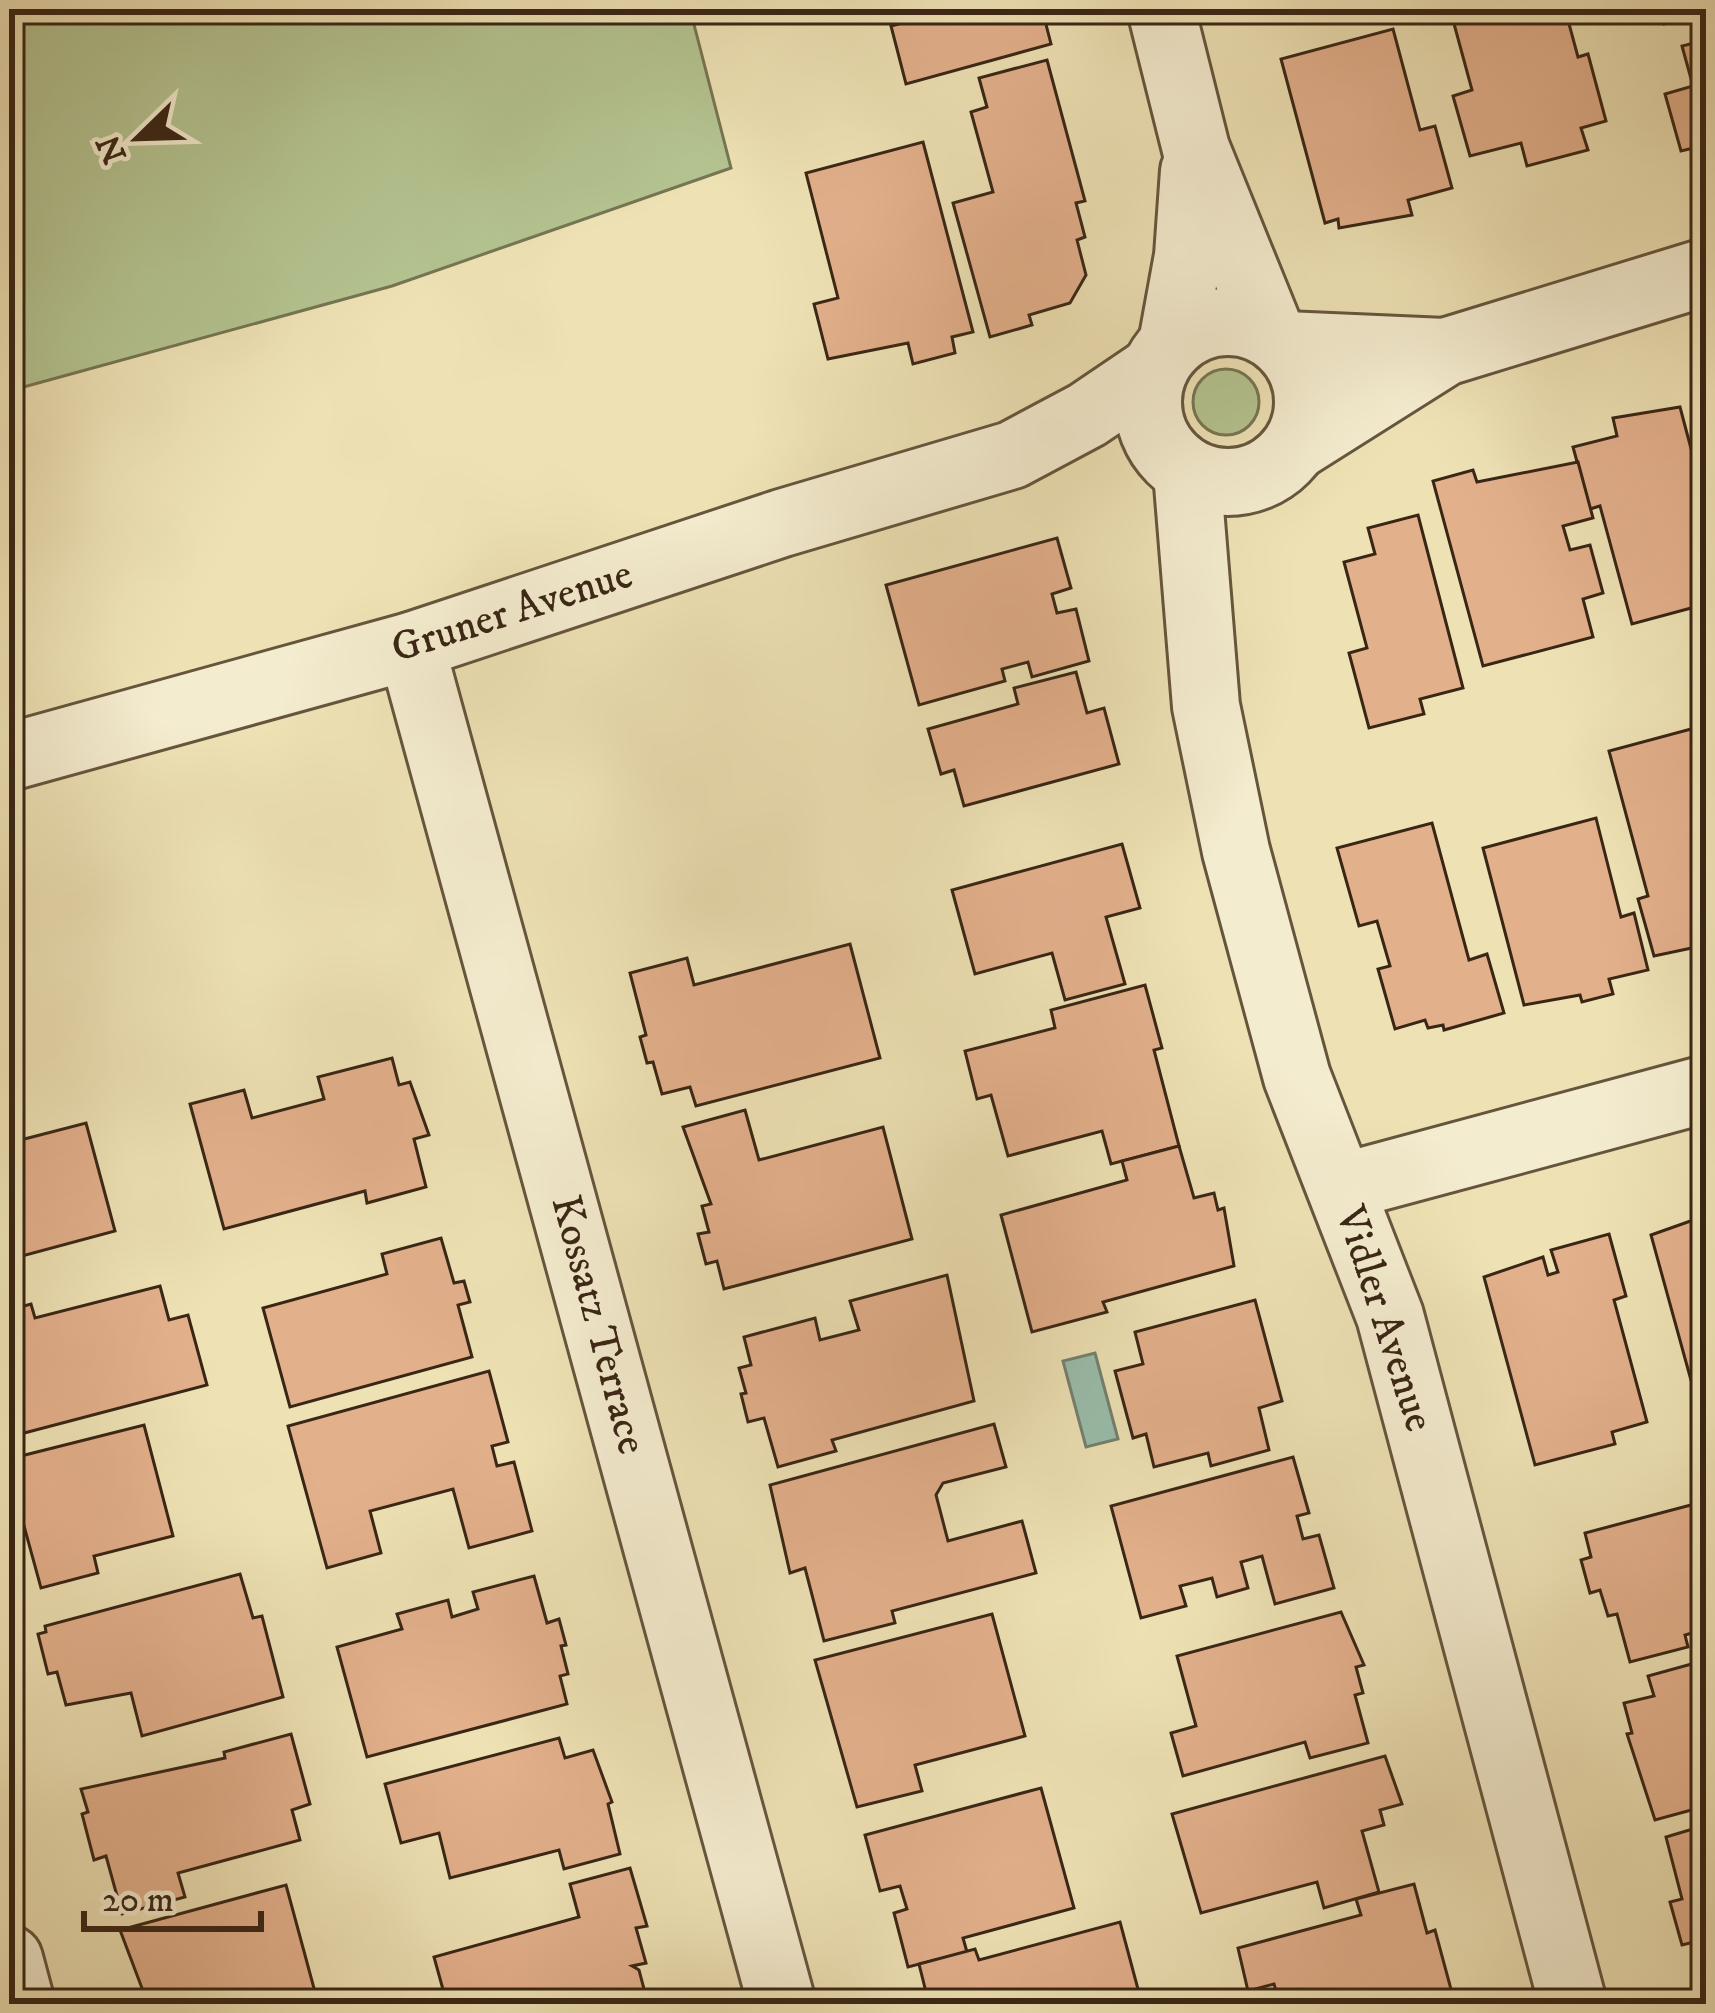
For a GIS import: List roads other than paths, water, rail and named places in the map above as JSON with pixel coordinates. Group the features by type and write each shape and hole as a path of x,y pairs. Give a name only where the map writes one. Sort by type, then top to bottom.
{"street":[{"path":"1161,9 1196,149 1278,339 1301,367 1308,394 1306,422 1288,456"},
{"path":"1196,149 1188,256 1148,408 1154,435 1178,465 1233,483 1288,456 1445,352 1706,272"},
{"path":"1164,356 1190,331 1233,321 1278,339 1445,352"},
{"name":"Gruner Avenue","path":"9,757 411,646 782,523 1012,455 1087,415 1164,356"},
{"name":"Gruner Avenue","path":"1012,455 1097,452 1178,465"},
{"name":"Vidler Avenue","path":"1203,634 1233,552 1288,456"},
{"name":"Vidler Avenue","path":"1178,465 1220,787 1297,1077 1390,1316 1573,2004"},
{"name":"Kossatz Terrace","path":"411,646 782,2004"},
{"path":"1342,1187 1706,1089"},
{"path":"9,1959 21,2004"}]}
